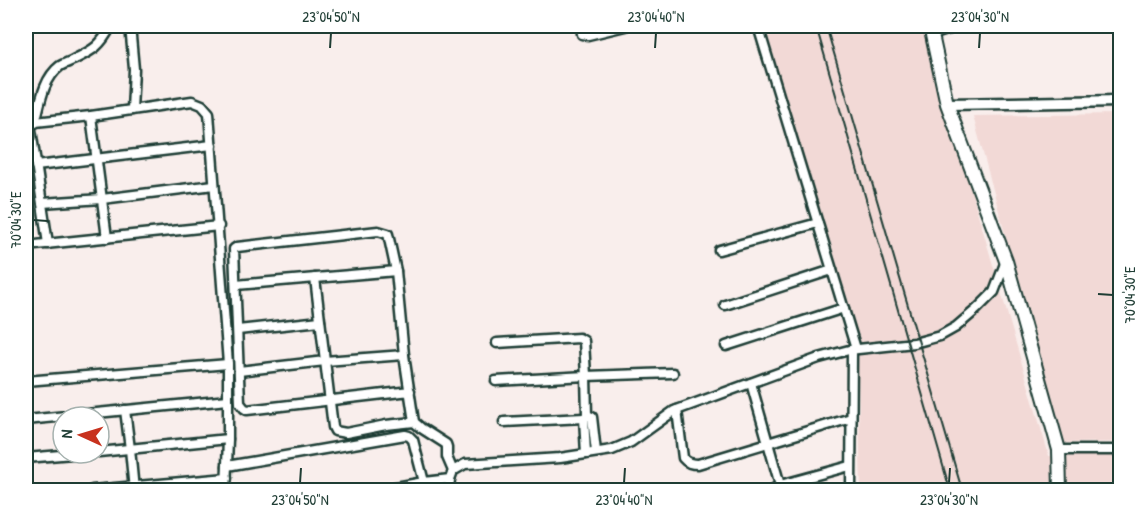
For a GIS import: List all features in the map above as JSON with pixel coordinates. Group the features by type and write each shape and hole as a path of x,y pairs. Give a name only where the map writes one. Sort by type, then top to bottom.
{"main road":[{"path":"931,30 948,104 1006,261 1059,450 1060,490"}],"street":[{"path":"48,244 30,123 52,75 60,66 93,50 111,26"},
{"path":"130,26 134,69 132,110"},
{"path":"581,26 581,31 585,35 626,26"},
{"path":"758,26 844,308 854,350 851,490"},
{"path":"931,30 956,26"},
{"path":"30,123 192,101 202,105 209,113 228,364 226,490"},
{"path":"948,104 1120,101"},
{"path":"91,116 107,237"},
{"path":"36,165 212,145"},
{"path":"42,203 102,199 214,185"},
{"path":"719,250 818,223"},
{"path":"26,246 219,226"},
{"path":"410,391 247,410 244,408 240,403 234,249 378,231 385,232 389,236 396,271 404,355 410,391 414,422 446,444 452,475 449,490"},
{"path":"378,490 452,475 465,464 560,458 612,450 631,442 677,410 819,358 854,350 914,343 940,336 956,327 994,292 1006,261"},
{"path":"725,305 832,270"},
{"path":"236,285 396,271"},
{"path":"315,278 329,400 335,431 346,433 386,424 414,422"},
{"path":"726,346 844,308"},
{"path":"238,330 320,321"},
{"path":"496,343 583,339 586,416"},
{"path":"239,371 404,355"},
{"path":"26,381 228,364"},
{"path":"496,381 673,373"},
{"path":"751,383 768,443 776,488 850,466"},
{"path":"26,420 228,400"},
{"path":"125,410 134,489"},
{"path":"677,410 683,458 686,462 698,464 851,418"},
{"path":"504,422 592,417 591,453"},
{"path":"227,466 405,435 413,440 424,482"},
{"path":"111,451 228,439"},
{"path":"1059,450 1120,450"},
{"path":"26,458 51,456"},
{"path":"92,490 134,489 227,478"}],"shaded area":[{"path":"752,26 923,26 1049,456 1120,456 1120,490 861,490 858,376"},
{"path":"1120,114 1120,442 1062,443 973,116"}],"railway":[{"path":"816,26 950,490"},
{"path":"826,26 962,490"}]}
